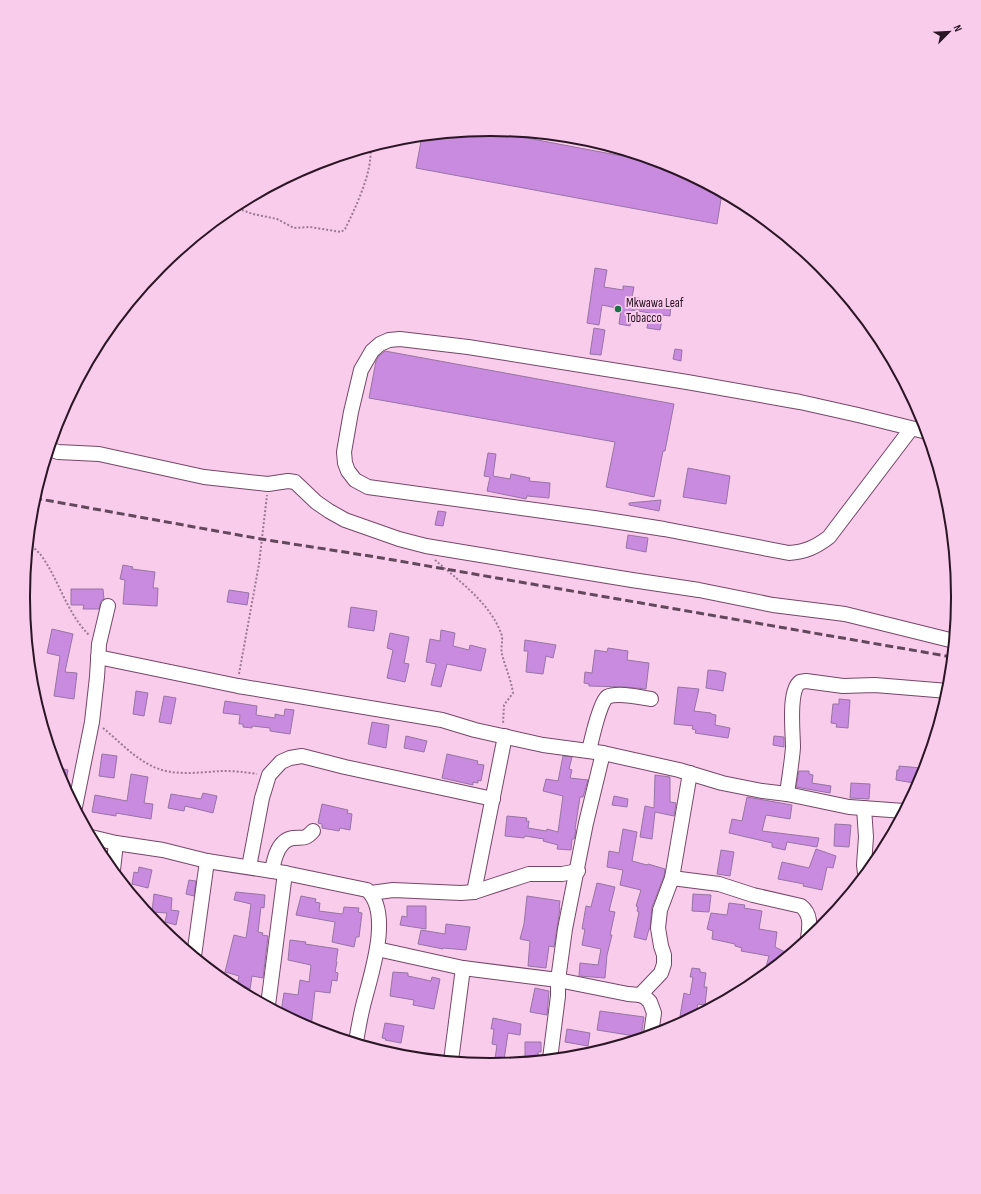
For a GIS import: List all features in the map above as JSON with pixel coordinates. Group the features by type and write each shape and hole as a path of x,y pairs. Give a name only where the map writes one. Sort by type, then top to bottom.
{"street":[{"path":"911,429 828,536 819,545 809,550 789,553 656,527 368,487 355,480 344,463 344,452 350,418 361,370 372,351 380,344 389,340 400,338 475,348 687,382 793,401 920,431"},
{"path":"54,451 99,454 204,477 268,484 288,481 295,482 316,502 345,520 399,539 426,546 699,590 772,604 845,614 949,640"},
{"path":"76,800 92,722 99,650 108,606"},
{"path":"99,650 238,686 429,717 475,730 543,745 596,752 762,791 787,794 849,807 898,811"},
{"path":"787,794 793,747 792,706 796,688 800,682 806,681 844,686 875,685 941,690"},
{"path":"551,1054 565,929 578,871 596,752 597,719 604,700 607,697 628,696 651,699"},
{"path":"474,892 505,736"},
{"path":"249,867 262,798 269,775 281,762 290,758 302,756 344,767 493,799"},
{"path":"640,995 661,973 664,964 664,955 660,946 658,928 660,910 672,878 690,773"},
{"path":"864,808 866,863"},
{"path":"268,1000 279,872 274,860 282,843 291,838 305,838 313,831"},
{"path":"99,839 163,850 207,861 279,872 362,888 371,893 377,904 379,925 377,950 362,1008 357,1038"},
{"path":"114,861 116,843"},
{"path":"195,950 207,861"},
{"path":"371,893 393,890 461,893 474,892 529,874 562,874 578,871"},
{"path":"672,878 718,884 753,895 801,906 808,914 810,920 809,929"},
{"path":"377,950 463,968 558,980 640,995 645,997 650,1002 654,1013 652,1028"},
{"path":"452,1056 463,968"}],"path":[{"path":"241,210 277,219 294,228 310,227 341,232 346,229 364,184 371,152"},
{"path":"238,686 241,659 259,564 268,484"},
{"path":"426,546 434,560 475,594 502,634 503,641 501,654 509,674 514,693 504,705 503,719 505,736"},
{"path":"33,548 40,553 48,565 72,613 99,650"},
{"path":"92,722 103,728 140,759 153,767 164,771 180,773 244,772 269,775"}],"building":[{"path":"460,137 521,137 624,156 667,172 721,198 717,224 416,168 421,142"},
{"path":"595,268 607,270 604,287 623,290 623,286 634,287 632,297 671,304 670,316 663,315 660,330 647,328 650,313 632,310 630,326 619,324 621,309 602,305 599,325 587,323"},
{"path":"594,328 605,330 601,355 590,354"},
{"path":"675,349 682,350 681,361 673,359"},
{"path":"385,351 674,404 654,497 606,487 615,442 369,398 376,361"},
{"path":"488,453 496,454 493,476 510,479 511,474 530,478 529,481 550,483 549,498 527,496 526,499 487,491 490,477 484,476"},
{"path":"688,468 730,476 726,504 683,497"},
{"path":"661,500 659,511 629,505 629,503"},
{"path":"438,511 446,512 443,526 435,525"},
{"path":"628,535 648,538 646,552 626,548"},
{"path":"123,565 133,567 132,569 155,572 153,588 158,588 157,606 123,604 125,580 120,579"},
{"path":"71,589 103,589 104,599 101,601 99,609 83,609 84,605 71,605"},
{"path":"229,590 249,593 247,605 227,602"},
{"path":"351,607 377,611 374,631 348,627"},
{"path":"52,629 73,634 65,672 77,673 74,699 54,696 60,656 47,653"},
{"path":"441,630 455,633 453,646 469,650 470,645 486,649 481,671 447,664 441,687 431,685 436,664 426,662 430,639 440,641"},
{"path":"390,633 409,637 404,663 409,664 405,682 387,678 393,650 387,648"},
{"path":"525,640 556,645 553,658 546,656 543,674 526,672 528,651 524,651"},
{"path":"608,648 628,651 627,660 649,663 646,689 589,686 589,684 584,683 585,672 592,673 595,650 607,652"},
{"path":"708,670 726,673 723,691 706,688"},
{"path":"678,687 699,689 694,711 716,715 715,725 730,728 728,738 695,733 696,730 692,729 693,726 674,724"},
{"path":"136,691 148,693 144,716 133,714"},
{"path":"164,696 176,698 171,724 159,722"},
{"path":"839,699 850,700 848,728 836,727 837,724 831,723 833,704 839,704"},
{"path":"225,701 257,706 256,715 275,718 275,714 284,716 285,709 294,710 290,734 270,731 270,728 252,726 252,728 243,727 243,724 239,724 240,715 223,713"},
{"path":"372,722 389,725 386,748 368,744"},
{"path":"406,736 427,741 424,752 404,748"},
{"path":"774,736 784,737 784,747 773,745"},
{"path":"102,754 117,756 114,778 99,776"},
{"path":"447,754 478,761 477,764 484,765 481,781 478,780 478,783 473,782 473,785 442,778"},
{"path":"563,756 572,757 569,769 572,770 570,778 588,780 583,797 580,797 576,830 574,839 572,839 571,850 557,849 558,845 543,841 544,839 525,836 524,838 505,836 507,816 527,818 526,821 529,821 528,828 546,831 547,829 558,832 563,796 543,791 546,779 558,781"},
{"path":"899,766 918,768 912,783 896,780 897,770 899,770"},
{"path":"63,769 68,770 67,777"},
{"path":"799,771 809,771 809,774 813,775 812,783 831,786 830,793 796,787"},
{"path":"131,774 148,777 144,803 153,804 151,819 116,813 116,816 92,812 95,795 127,801"},
{"path":"655,775 670,777 670,802 676,803 674,816 655,812 652,839 640,837 645,806 654,808"},
{"path":"851,783 870,784 869,799 850,798"},
{"path":"203,793 217,796 213,813 185,806 184,811 168,808 171,794 201,799"},
{"path":"614,796 628,799 627,807 612,805"},
{"path":"747,797 792,805 790,819 766,815 762,831 819,838 817,847 787,842 785,850 772,847 772,843 729,833 732,819 742,821"},
{"path":"322,804 348,810 347,813 352,814 350,830 340,828 339,831 322,828 322,824 318,823"},
{"path":"835,824 851,825 849,847 834,846"},
{"path":"623,829 637,832 632,861 665,869 664,876 652,907 650,929 646,940 634,937 639,912 637,911 638,907 636,906 641,890 620,885 623,870 607,867 609,851 619,853"},
{"path":"816,849 836,856 833,868 827,867 822,890 803,886 804,884 778,879 782,862 809,868"},
{"path":"721,850 734,852 730,876 717,874"},
{"path":"139,867 152,870 148,888 132,884 134,872 138,873"},
{"path":"189,880 196,881 194,896 186,894"},
{"path":"597,883 615,887 609,911 615,912 610,935 612,935 607,955 605,978 579,976 580,963 598,965 601,949 582,945 585,929 582,929 586,906 591,907"},
{"path":"236,892 265,895 264,908 261,907 258,932 263,933 262,935 268,936 263,978 252,976 250,989 238,982 239,976 225,972 234,935 246,938 251,904 234,900"},
{"path":"154,894 172,898 171,910 179,911 176,925 165,922 167,913 155,912 152,910"},
{"path":"693,894 711,895 709,912 692,911"},
{"path":"301,896 316,899 315,902 320,903 319,911 342,914 344,907 359,908 358,912 362,913 359,937 356,937 354,947 332,942 335,922 296,915"},
{"path":"527,896 560,901 554,947 549,946 546,968 528,966 530,941 520,939 524,924"},
{"path":"729,903 745,905 744,908 762,911 759,929 777,932 775,947 784,951 766,965 769,956 741,951 742,948 735,946 735,944 712,939 713,931 707,929 711,913 727,915"},
{"path":"407,906 426,906 426,929 400,925 402,916 407,917"},
{"path":"446,924 470,927 466,950 443,949 418,944 421,930 445,934"},
{"path":"290,940 338,949 335,972 338,973 337,981 332,980 330,993 315,991 312,1021 282,1007 284,993 298,995 300,980 309,982 311,965 288,960"},
{"path":"692,968 700,969 700,972 706,973 704,987 707,987 705,1004 698,1004 697,1008 680,1016 684,993 690,995 693,977 690,977"},
{"path":"393,972 408,973 408,976 431,981 432,977 440,979 434,1009 413,1005 414,1000 390,996"},
{"path":"535,988 549,991 547,1015 530,1012"},
{"path":"600,1011 644,1017 642,1032 631,1035 597,1030"},
{"path":"493,1018 521,1024 520,1035 508,1033 504,1058 495,1058 497,1045 492,1044 494,1029 491,1029"},
{"path":"385,1023 404,1026 401,1043 382,1038"},
{"path":"567,1029 590,1033 588,1046 565,1042"},
{"path":"525,1042 541,1042 541,1052 538,1052 538,1055 525,1057"}],"railway":[{"path":"41,499 261,539 376,557 947,656"}],"place":[{"name":"Mkwawa Leaf Tobacco","path":"618,309"}]}
